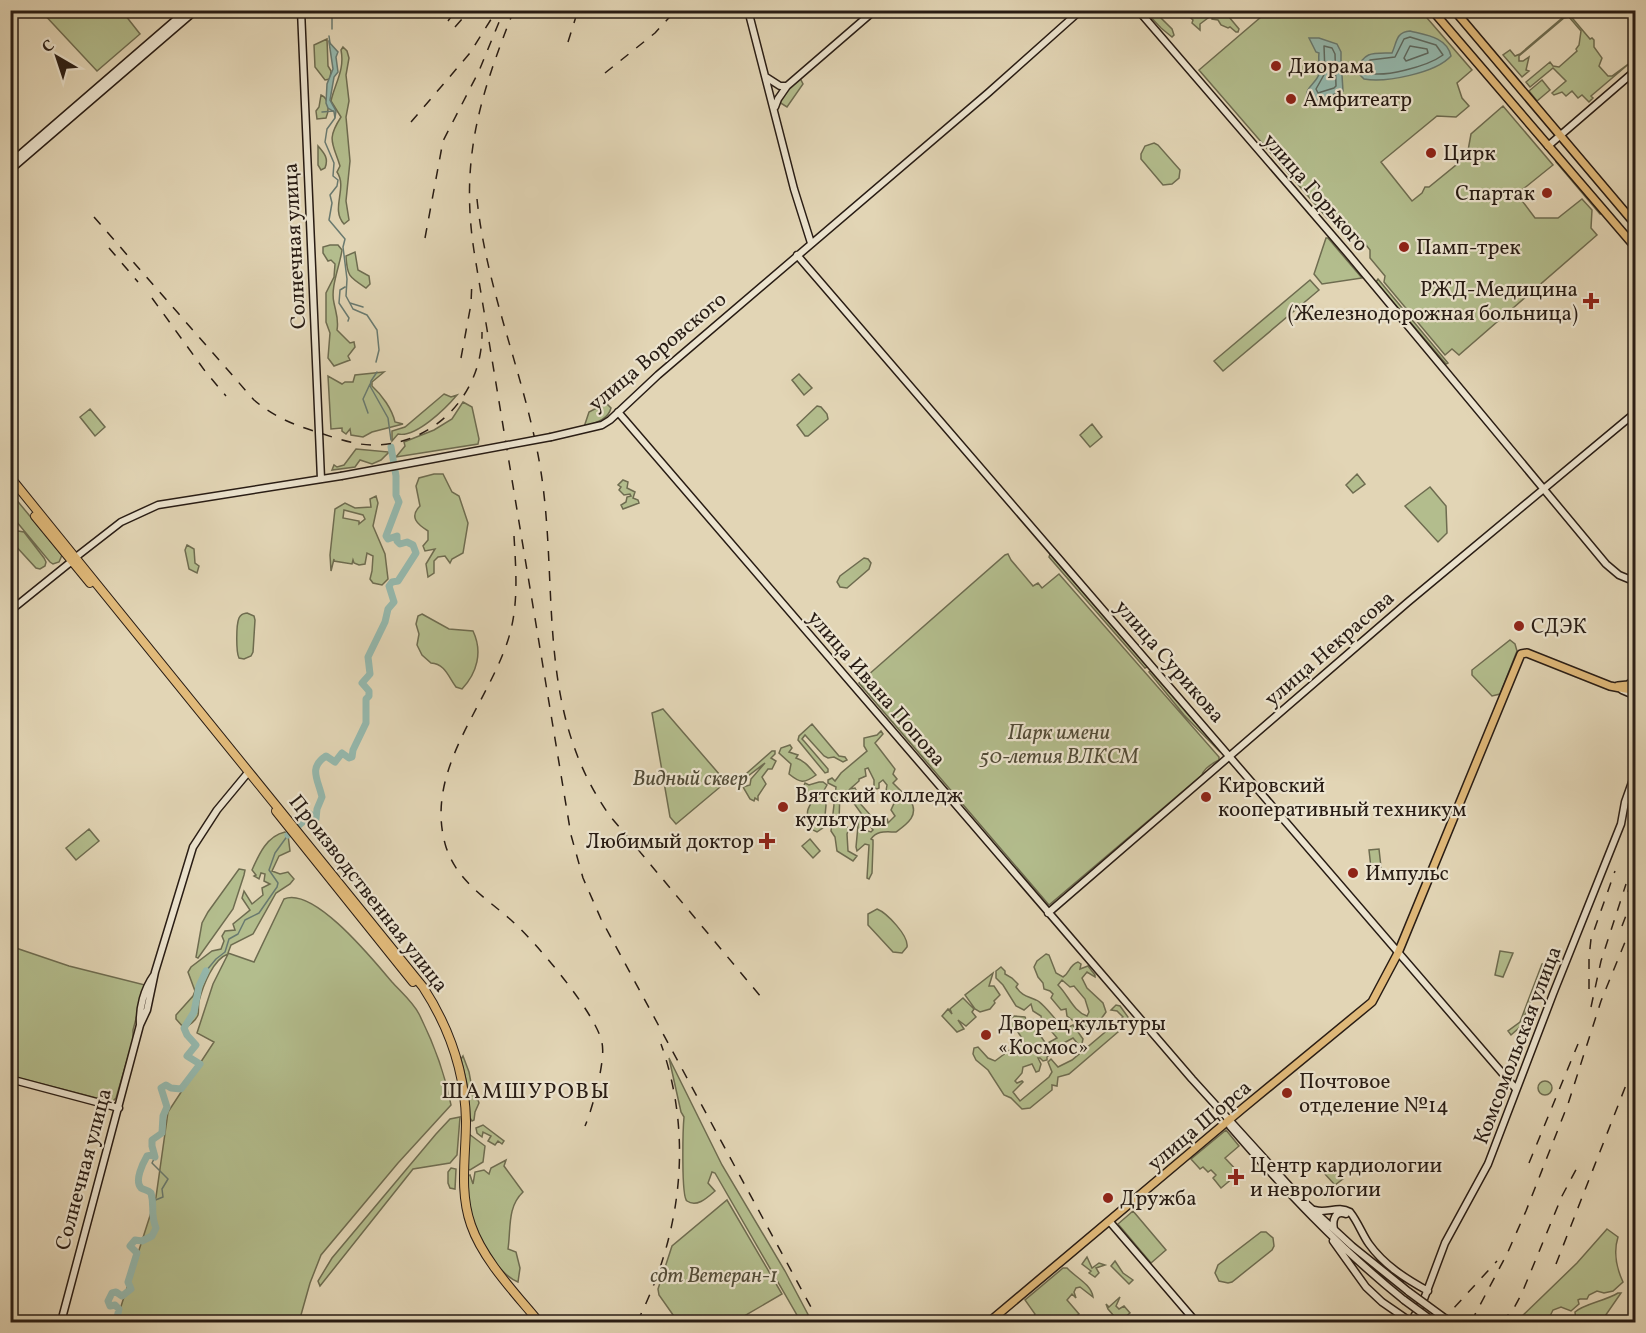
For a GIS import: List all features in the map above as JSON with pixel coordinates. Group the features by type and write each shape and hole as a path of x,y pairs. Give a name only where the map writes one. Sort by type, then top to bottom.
{"highway":[{"path":"10,477 74,559"},
{"path":"10,485 74,559"},
{"name":"Производственная улица","path":"74,559 418,979 444,1022 456,1058 465,1103 463,1183 471,1226 487,1254 531,1318 539,1323"}],"main road":[{"path":"10,163 187,10"},
{"path":"10,170 196,10"},
{"name":"Солнечная улица","path":"301,10 321,479"},
{"path":"748,10 794,189 812,243"},
{"path":"774,110 787,86 875,10"},
{"name":"улица Воровского","path":"10,611 121,522 158,505 341,476 602,426 1081,10"},
{"name":"улица Горького","path":"1138,10 1342,247 1606,564 1619,575 1635,582"},
{"path":"1432,10 1635,248"},
{"path":"1454,10 1635,225"},
{"path":"1548,146 1635,70"},
{"path":"766,77 780,86 787,86"},
{"name":"улица Сурикова","path":"797,255 1516,1089"},
{"name":"улица Ивана Попова","path":"618,412 1048,913 1289,1187 1331,1232 1450,1323"},
{"name":"улица Некрасова","path":"1048,913 1543,488 1635,412"},
{"path":"1398,953 1518,657 1523,653 1635,696"},
{"path":"1610,686 1624,686 1635,679"},
{"path":"1621,690 1635,691"},
{"name":"Комсомольская улица","path":"1411,1322 1428,1291 1445,1243 1488,1164 1618,833 1635,771"},
{"name":"Солнечная улица","path":"61,1323 119,1108 140,1025 140,1014 146,990 155,972 193,847 217,810 248,773"},
{"name":"улица Щорса","path":"990,1323 1375,999 1398,953"},
{"path":"10,1079 119,1108"},
{"name":"улица Ивана Попова","path":"1229,1120 1230,1126 1270,1172 1375,1277 1434,1323"},
{"path":"1311,1208 1321,1212 1346,1209 1352,1214 1370,1245 1384,1262 1428,1291"},
{"path":"1358,1224 1348,1215 1340,1213 1334,1218 1331,1232 1369,1290 1411,1322"},
{"path":"1110,1222 1196,1323"},
{"path":"1369,1290 1367,1279 1370,1276 1375,1277"}],"green space":[{"path":"1368,10 1388,15 1421,11 1472,70 1457,83 1462,98 1469,106 1456,117 1437,116 1381,162 1412,201 1422,193 1425,187 1429,187 1467,156 1471,134 1503,106 1553,165 1517,194 1535,218 1558,218 1582,199 1592,210 1591,228 1597,235 1459,355 1452,349 1445,355 1384,282 1385,276 1370,258 1370,250 1359,236 1351,236 1333,217 1327,218 1199,70 1268,11"},
{"path":"41,11 122,11 140,34 97,71"},
{"path":"1145,11 1158,11 1174,35 1172,37 1161,28"},
{"path":"1186,11 1200,11 1202,16 1205,15 1208,18 1200,24 1200,30 1192,23 1193,20 1186,14"},
{"path":"1224,11 1239,29 1238,32 1212,19 1216,12 1223,16"},
{"path":"1568,13 1590,39 1594,40 1594,47 1602,58 1599,66 1608,76 1612,76 1631,62 1591,96 1593,98 1589,102 1582,95 1578,98 1572,91 1566,96 1562,92 1554,95 1552,93 1566,81 1553,68 1530,87 1526,82 1550,62 1553,66 1559,67 1577,51 1581,31 1569,17 1564,18 1519,56 1519,61 1529,57 1526,70 1529,71 1522,77 1503,55 1510,50 1515,56 1520,54"},
{"path":"327,39 328,66 331,71 330,79 325,80 315,67 314,45"},
{"path":"343,47 349,58 346,75 349,101 346,117 350,161 346,201 349,220 344,224 339,212 341,185 337,172 340,166 332,142 336,125 341,117 331,101 341,70"},
{"path":"800,78 803,84 787,107 779,102 790,87"},
{"path":"1542,80 1550,90 1537,101 1529,91"},
{"path":"321,95 327,102 328,112 326,118 317,119 316,111"},
{"path":"1154,143 1180,170 1179,178 1172,184 1163,185 1141,159 1145,146"},
{"path":"318,146 326,158 325,168 321,170 318,165"},
{"path":"1555,158 1602,214 1556,162"},
{"path":"1326,238 1362,278 1322,284 1314,274"},
{"path":"338,245 342,250 333,290 337,330 350,343 354,342 355,347 348,356 350,360 334,366 328,358 330,333 326,322 326,293 334,277 335,264 331,260 328,261 323,253 323,247"},
{"path":"355,252 358,270 369,276 370,284 366,288 352,278 348,272 346,256"},
{"path":"1378,279 1448,363 1446,364 1376,282"},
{"path":"1310,280 1319,290 1223,371 1214,361"},
{"path":"384,372 372,382 372,386 386,402 395,422 403,424 372,432 363,437 351,435 350,429 346,434 342,428 331,429 328,376 342,384 353,382 355,375"},
{"path":"799,374 812,388 804,395 792,380"},
{"path":"444,394 451,397 457,395 422,427 405,434 398,434 392,441 392,431 405,427"},
{"path":"463,402 472,407 478,444 396,457 405,446 404,442 434,430 452,419"},
{"path":"606,403 611,408 607,415 584,427 589,412"},
{"path":"817,406 827,414 828,419 805,436 797,425"},
{"path":"90,409 105,427 95,436 80,417"},
{"path":"1092,424 1102,437 1090,447 1080,435"},
{"path":"356,449 389,452 381,460 372,464 360,460 355,467 332,470 334,465 337,467 344,465"},
{"path":"443,474 452,492 459,496 468,523 463,553 452,559 450,563 445,556 438,557 434,561 434,573 428,577 426,564 435,549 425,551 423,546 428,540 428,531 418,523 415,517 420,506 416,486 419,478"},
{"path":"1357,474 1365,484 1353,493 1346,485"},
{"path":"623,480 628,482 627,488 635,492 633,498 639,503 623,509 621,505 626,502 627,497 631,496 630,494 624,495 619,490 621,487 618,485"},
{"path":"1430,487 1446,506 1447,533 1438,542 1405,506"},
{"path":"10,492 62,555 59,562 53,564 50,562 11,515"},
{"path":"376,496 378,503 373,526 385,554 388,579 382,585 373,583 370,579 373,556 367,553 365,564 359,565 353,560 352,564 334,561 334,559 331,571 330,555 335,509 345,503 355,508 371,507 370,499","holes":["344,510 363,515 365,519 359,524 359,521 343,518"]},
{"path":"18,531 24,532 44,558 45,566 40,569 36,568 12,542 12,536"},
{"path":"187,545 194,549 195,563 199,566 197,573 189,569 185,550"},
{"name":"Парк имени 50-летия ВЛКСМ","path":"1008,554 1033,586 1038,583 1042,588 1059,574 1219,757 1219,760 1207,768 1202,775 1049,905 859,683"},
{"path":"1050,554 1147,667 1145,668 1049,557"},
{"path":"864,558 871,563 869,569 847,588 840,587 837,582 840,576"},
{"path":"247,613 254,616 255,620 253,652 251,656 244,659 239,658 238,655 237,632 239,618"},
{"path":"422,614 449,629 473,631 478,647 477,662 462,689 456,687 443,668 431,663 422,655 417,645 419,634 416,624 418,616"},
{"path":"1510,640 1515,644 1517,651 1500,694 1492,696 1472,675 1472,670"},
{"path":"1151,671 1219,751 1184,715 1149,672"},
{"name":"Видный сквер","path":"663,709 726,782 676,824 670,817 652,713"},
{"path":"812,724 839,756 847,760 843,762 834,757 824,756 805,735 802,739 828,769 825,773 798,740 799,736"},
{"path":"881,731 883,734 875,743 895,769 893,774 897,779 893,783 901,791 906,802 910,800 914,810 911,819 896,832 879,833 871,839 873,840 872,873 869,879 867,878 869,845 865,844 857,851 856,847 859,815 861,815 865,830 871,832 873,830 853,802 857,800 879,825 881,817 887,816 888,823 895,816 891,810 896,799 891,793 885,797 887,785 883,780 879,783 879,788 874,787 874,780 868,768 865,769 866,776 859,779 850,789 855,788 856,790 851,799 840,791 839,822 849,828 848,851 857,856 853,861 837,851 835,837 831,831 836,787 828,783 828,780 832,778 835,781 867,751 864,738 877,735"},
{"path":"790,745 792,748 789,752 798,755 796,758 804,762 816,775 802,781 789,774 791,764 779,753 781,748"},
{"path":"772,751 775,751 775,754 771,758 776,761 772,769 768,769 762,777 766,784 758,800 755,798 754,801 750,799 743,787 750,785 751,779 765,763 748,776 747,773"},
{"path":"819,782 827,785 823,792 826,805 824,827 817,832 809,828 808,810 814,798 807,795 803,788 805,783 809,785"},
{"path":"89,829 99,841 76,860 66,848"},
{"path":"285,832 288,835 290,851 279,856 272,871 280,874 288,872 294,879 276,893 253,934 231,945 228,953 254,962 284,899 297,898 327,914 358,943 416,1010 438,1058 451,1105 398,1163 321,1255 299,1322 116,1322 156,1197 168,1112 214,1042 197,1033 213,984 228,954 213,967 201,995 198,1015 184,1028 176,1019 176,1015 195,991 188,972 212,951 221,949 224,941 222,936 225,931 235,930 233,924 250,910 242,898 244,891 252,904 263,895 262,888 270,884 264,881 265,874 261,873 259,879 254,876 256,875 252,870 268,842"},
{"path":"810,839 820,851 813,858 802,846"},
{"path":"1379,849 1381,867 1371,868 1369,850"},
{"path":"239,869 245,870 233,909 198,958 196,957 202,923"},
{"path":"877,909 891,920 905,937 907,947 902,953 893,952 868,925 868,914"},
{"path":"10,946 69,966 145,985 133,1030 133,1040 116,1098 112,1102 11,1076"},
{"path":"1500,951 1513,953 1503,977 1495,975"},
{"path":"1046,954 1049,955 1056,973 1063,977 1078,962 1081,964 1080,969 1088,966 1095,977 1087,972 1082,978 1087,988 1103,1003 1106,1012 1097,1023 1088,1027 1083,1026 1067,1016 1066,1009 1061,1010 1051,998 1053,994 1044,989 1038,977 1034,967 1037,961","holes":["1062,980 1070,987 1074,986 1085,999 1089,1012 1087,1016 1075,1007 1058,985"]},
{"path":"1542,964 1546,964 1520,1027 1511,1035 1508,1031 1520,1022"},
{"path":"1001,967 1005,974 1018,984 1016,987 1020,992 1039,1001 1063,1030 1073,1025 1083,1039 1082,1044 1078,1044 1073,1038 1062,1044 1063,1049 1057,1050 1047,1057 1047,1060 1043,1061 1038,1058 1041,1064 1039,1071 1036,1072 1032,1064 1023,1067 1022,1073 1015,1081 1023,1082 1013,1092 1020,1101 1049,1077 1052,1072 1048,1062 1051,1059 1058,1067 1072,1060 1123,1017 1117,1011 1111,1010 1116,1005 1120,1006 1128,1017 1118,1032 1069,1074 1058,1077 1057,1086 1052,1085 1052,1090 1030,1108 1022,1109 1011,1098 1004,1095 988,1070 976,1060 973,1054 974,1048 978,1047 988,1058 995,1061 1019,1043 1022,1038 1015,1028 1009,1028 1010,1020 1014,1016 1025,1017 1029,1026 1034,1026 1046,1044 1057,1038 1041,1016 1033,1011 1031,1004 1024,1010 1016,1006 996,978 996,971"},
{"path":"993,973 989,986 994,986 1000,995 990,1009 980,1012 965,995"},
{"path":"963,998 974,1009 972,1012 976,1017 966,1026 958,1020 964,1029 957,1032 942,1016 948,1009 952,1014 950,1009"},
{"path":"463,1056 469,1072 474,1099 479,1103 472,1121 468,1088 461,1059"},
{"path":"669,1058 722,1165 785,1271 812,1322 801,1322 715,1173 712,1172 708,1183 715,1191 706,1199 698,1202 687,1201 683,1176 684,1117"},
{"path":"1542,1081 1548,1081 1552,1088 1548,1095 1542,1095 1538,1091 1538,1085"},
{"path":"460,1117 457,1155 450,1163 413,1169 320,1286 318,1281 332,1258 436,1134 450,1119"},
{"path":"483,1125 504,1141 502,1144 498,1141 495,1145 488,1141 491,1136 483,1132 482,1137 477,1133 476,1128"},
{"path":"1226,1130 1239,1146 1225,1158 1239,1173 1221,1188 1213,1178 1216,1175 1211,1170 1208,1172 1203,1167 1200,1169 1191,1159"},
{"path":"469,1134 485,1146 483,1162 470,1170 467,1169"},
{"path":"506,1160 504,1166 523,1192 512,1211 508,1249 516,1252 520,1268 518,1282 501,1269 486,1249 475,1225 467,1194 467,1176 470,1175 473,1184 475,1172 484,1170 489,1174 491,1168"},
{"path":"451,1168 456,1169 455,1189 450,1188 448,1183 448,1172"},
{"path":"1336,1168 1344,1178 1335,1185 1324,1173"},
{"name":"сдт Ветеран-1","path":"727,1200 782,1294 734,1322 678,1322 659,1295 658,1289 672,1246"},
{"path":"1133,1211 1166,1250 1151,1263 1118,1224"},
{"path":"1607,1229 1618,1237 1616,1260 1623,1282 1613,1291 1604,1293 1597,1291 1589,1295 1587,1299 1578,1300 1579,1304 1571,1311 1561,1307 1553,1310 1547,1322 1516,1322 1577,1263"},
{"path":"1261,1232 1266,1232 1273,1238 1272,1250 1232,1282 1219,1281 1215,1273 1218,1265"},
{"path":"1087,1257 1092,1268 1099,1263 1105,1265 1096,1268 1099,1273 1095,1277 1082,1264"},
{"path":"1115,1261 1123,1273 1133,1280 1129,1284 1111,1266"},
{"path":"1063,1268 1067,1268 1086,1284 1093,1297 1080,1287 1076,1288 1074,1292 1076,1298 1072,1294 1067,1300 1079,1314 1069,1322 1034,1322 1032,1320 1035,1314 1025,1300"},
{"path":"1621,1293 1601,1322 1576,1322 1575,1312 1579,1309"},
{"path":"1120,1297 1116,1306 1119,1309 1124,1306 1130,1313 1119,1322 1106,1304 1109,1307"}],"water":[{"path":"1410,31 1440,41 1449,50 1451,56 1444,62 1422,72 1397,78 1373,80 1364,79 1358,73 1344,73 1342,75 1343,91 1310,103 1307,100 1307,92 1319,72 1319,53 1316,52 1309,38 1319,38 1337,44 1341,52 1341,67 1345,68 1345,71 1357,70 1363,59 1370,54 1392,53 1399,36"},
{"path":"329,42 338,52 336,57 338,72 334,77 330,100 336,111 335,118 334,112 328,108 326,103 327,84 333,69"}],"waterway":[{"path":"325,10 332,16 332,29"},
{"path":"329,36 330,43"},
{"path":"322,112 334,111"},
{"path":"335,118 327,129 325,142 334,163 333,176 338,180 337,186 330,195 332,203 329,220 345,239 343,247 347,279 346,296 353,309 367,315 377,330 379,350 376,362"},
{"path":"345,287 340,290 339,303 349,318 348,321"},
{"path":"350,303 363,307"},
{"path":"377,372 370,386 388,418 391,440"},
{"path":"368,413 363,399 370,384"},
{"path":"288,835 305,820 306,813 316,819 322,797 316,774 320,760 326,756 335,762 342,753 349,758 352,757 366,723 366,699 369,691 362,683 370,674 368,657 385,622 388,609 394,602 389,586 392,582 398,581 416,553 413,545 407,542 400,544 397,536 388,539 386,536 399,502 396,495 396,476 391,447"},
{"path":"206,971 225,952 229,939 238,934 245,920 259,913 277,887 278,883 269,870 275,853 288,835"},
{"path":"116,1322 119,1309 115,1305 110,1306 108,1301 112,1293 116,1292 122,1296 131,1289 128,1282 137,1253 130,1246 135,1240 142,1241 152,1236 156,1228 151,1193 141,1188 138,1181 147,1156 155,1157 152,1140 162,1133 163,1116 167,1107 161,1088 166,1085 181,1089 200,1064 187,1056 196,1045 184,1028 194,1012 199,986 206,971"},
{"path":"153,1201 163,1197 162,1189 168,1179 152,1163 155,1157"}],"railway":[{"path":"448,21 456,10"},
{"path":"455,27 470,10"},
{"path":"425,238 443,141 479,71 504,10"},
{"path":"514,10 491,71 476,128 470,186 470,218 571,835 583,878 601,919 819,1322"},
{"path":"568,42 578,10"},
{"path":"605,73 655,33 676,10"},
{"path":"411,122 470,53 495,13"},
{"path":"477,199 488,265 524,395 539,460 545,506 553,643 559,688 569,732 585,774 610,816 761,997"},
{"path":"94,217 254,400 268,411 290,422 336,438 366,445 396,443 416,436 435,425 464,395 474,375 480,354 482,332"},
{"path":"109,248 138,282"},
{"path":"461,358 471,304 472,279"},
{"path":"152,298 226,396"},
{"path":"514,536 516,588 514,614 508,640 450,766 443,792 441,819 446,847 457,870 473,888 511,920 534,944 563,978 598,1030 602,1043 602,1061 595,1097 585,1126"},
{"path":"1628,892 1636,860"},
{"path":"1589,989 1591,939 1615,871"},
{"path":"1591,1007 1601,961 1626,884"},
{"path":"1622,926 1636,889"},
{"path":"1471,1322 1507,1254 1526,1211 1568,1104 1601,1001 1636,915"},
{"path":"637,1322 664,1255 673,1221 678,1186 680,1150 677,1115 671,1079 661,1044"},
{"path":"1529,1163 1578,1044"},
{"path":"1556,1264 1628,1080"},
{"path":"1502,1322 1514,1308 1522,1293 1562,1196 1579,1164"},
{"path":"1441,1322 1497,1261"},
{"path":"463,1322 473,1315"}],"place":[{"name":"Диорама","path":"1276,66"},
{"name":"Амфитеатр","path":"1291,99"},
{"name":"Цирк","path":"1431,153"},
{"name":"Спартак","path":"1547,193"},
{"name":"Памп-трек","path":"1404,247"},
{"name":"РЖД-Медицина (Железнодорожная больница)","path":"1591,301"},
{"name":"СДЭК","path":"1519,626"},
{"name":"Кировский кооперативный техникум","path":"1206,797"},
{"name":"Вятский колледж культуры","path":"783,807"},
{"name":"Любимый доктор","path":"767,841"},
{"name":"Импульс","path":"1353,873"},
{"name":"Дворец культуры «Космос»","path":"986,1035"},
{"name":"Почтовое отделение №14","path":"1287,1093"},
{"name":"Центр кардиологии и неврологии","path":"1236,1177"},
{"name":"Дружба","path":"1108,1198"}],"district":[{"name":"ШАМШУРОВЫ","path":"526,1090"}]}
